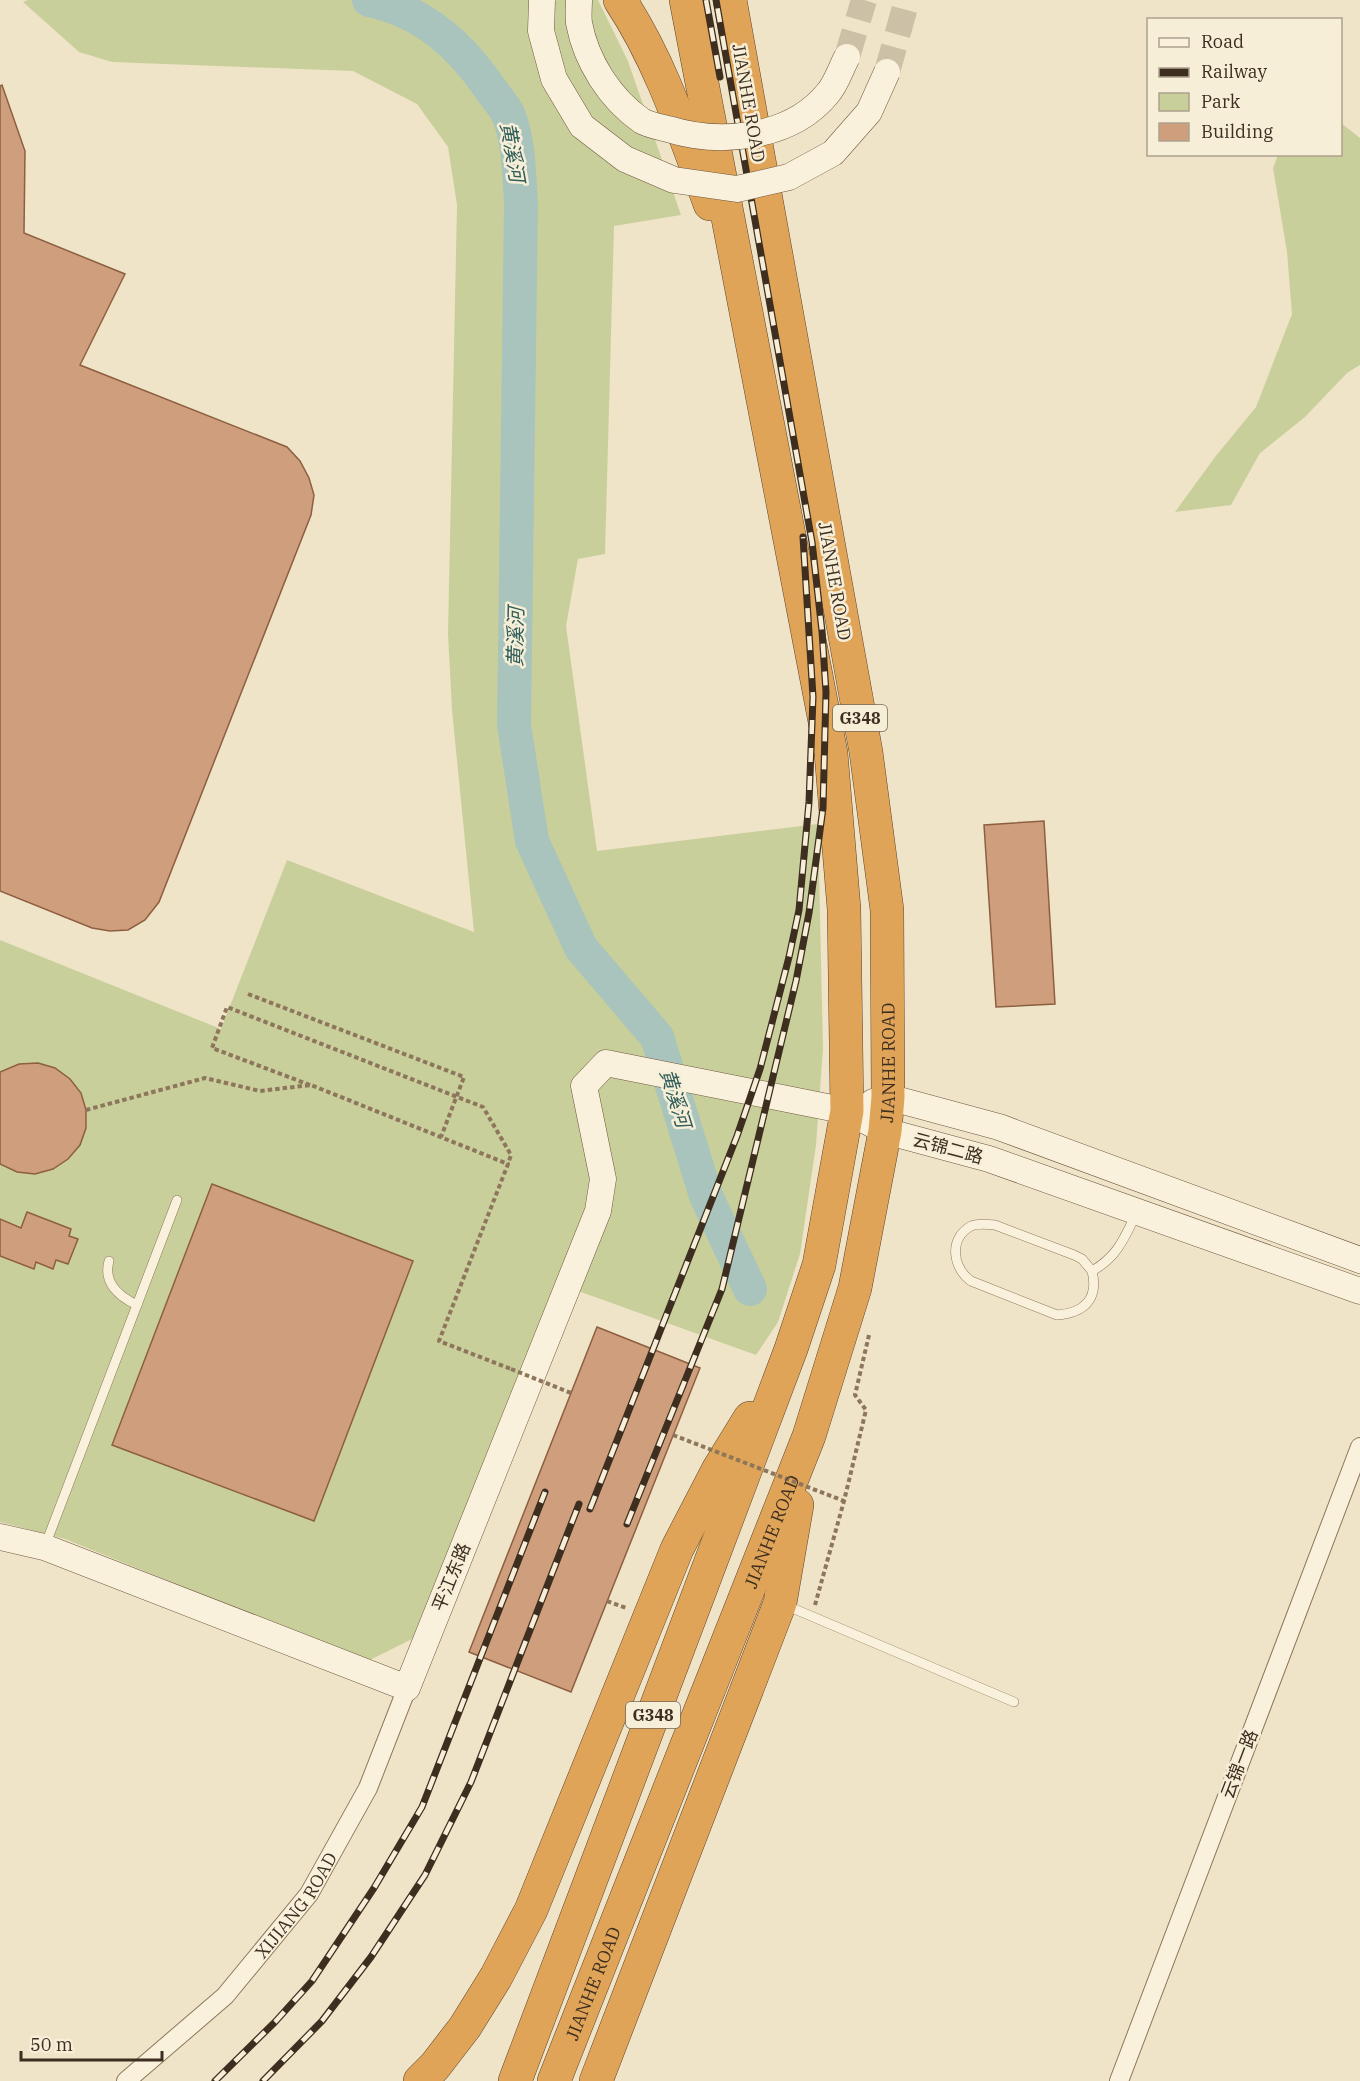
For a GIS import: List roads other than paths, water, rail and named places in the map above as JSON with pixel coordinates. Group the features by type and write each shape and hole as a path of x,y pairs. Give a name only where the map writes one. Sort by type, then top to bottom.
{"highway":[{"path":"620,0 637,26 668,94 742,290"},
{"name":"JIANHE ROAD","path":"515,2081 791,1350 819,1264 847,1111 844,909 831,753 686,0"},
{"name":"JIANHE ROAD","path":"554,2081 809,1436 855,1288 885,1131 888,1097 887,910 868,763 730,0"},
{"path":"427,2073 471,2018 496,1977 531,1910 677,1550 718,1470 791,1350"},
{"path":"596,2081 780,1603 809,1436"}],"main road":[{"path":"542,0 541,32 554,79 582,126 626,159 674,180 737,189 789,177 833,153 869,112 887,72"},
{"path":"579,0 579,22 593,63 614,96 643,122 682,134 733,137 775,130 803,115 829,93 847,57"},
{"name":"平江东路","path":"407,1688 598,1211 603,1179 584,1086 606,1063 847,1111"},
{"path":"847,1111 888,1097"},
{"name":"云锦二路","path":"888,1097 999,1127 1360,1260"},
{"name":"云锦二路","path":"847,1111 885,1131 989,1159 1360,1291"},
{"path":"0,1537 44,1547 407,1688"}],"street":[{"name":"云锦一路","path":"1119,2081 1360,1447"},
{"name":"XIJIANG ROAD","path":"126,2081 225,1996 309,1894 368,1788 407,1688"}],"lane":[{"path":"44,1547 177,1200"},
{"path":"1092,1271 1106,1263 1122,1243 1137,1212"},
{"path":"995,1224 1074,1255 1082,1259 1092,1271 1094,1277 1091,1296 1082,1309 1070,1314 1057,1315 971,1281 962,1275 957,1264 955,1247 971,1226 995,1224"},
{"path":"109,1261 106,1272 109,1281 126,1300 137,1305"},
{"path":"780,1603 1014,1702"}],"waterway":[{"name":"黄溪河","path":"369,0 407,12 439,32 467,58 501,103 512,126 518,159 521,202 514,725 532,841 581,948 657,1037 706,1196 750,1289"}],"tunnel":[{"path":"847,57 864,0"},
{"path":"887,72 907,0"}],"railway":[{"path":"706,0 720,77"},
{"path":"627,1524 722,1289 796,981 809,913 823,808 826,692 812,542 716,0"},
{"path":"590,1509 737,1136 760,1069 789,957 799,910 809,802 813,697 803,537"},
{"path":"215,2081 275,2022 312,1981 374,1888 422,1807 545,1492"},
{"path":"263,2081 322,2021 371,1957 425,1875 471,1782 579,1504"}]}
